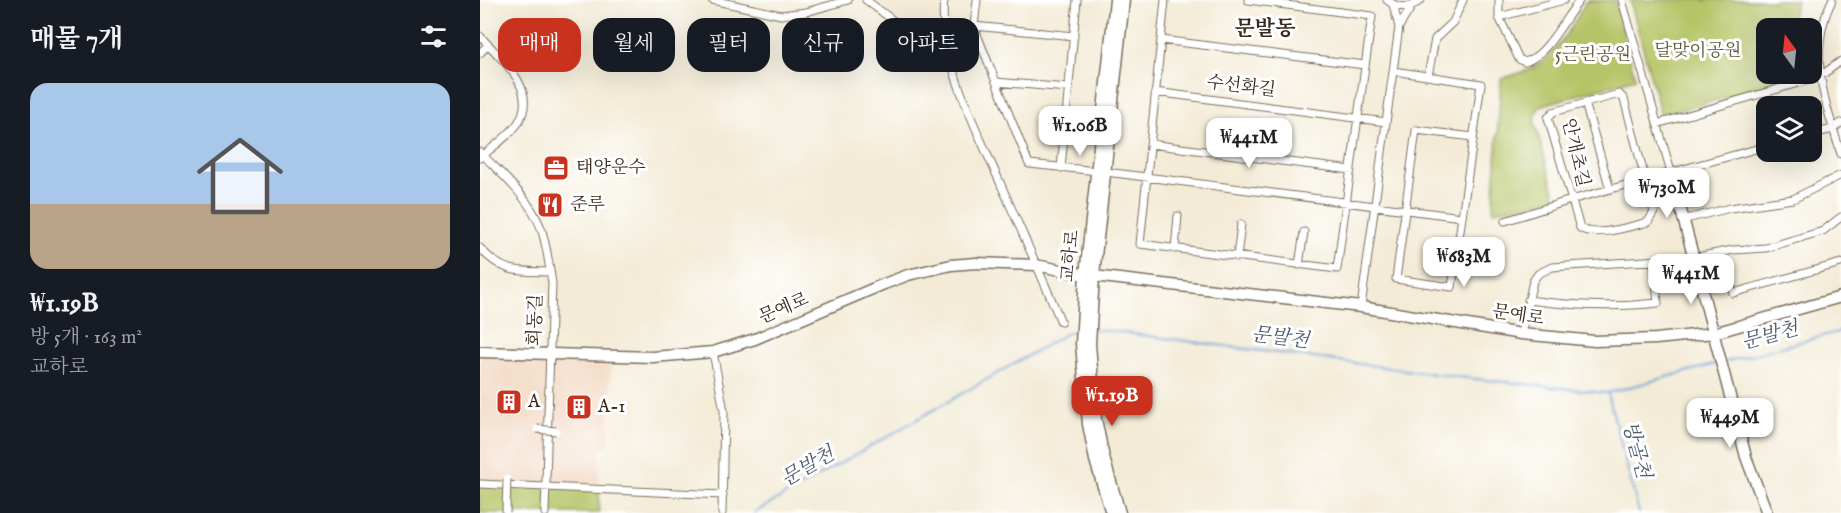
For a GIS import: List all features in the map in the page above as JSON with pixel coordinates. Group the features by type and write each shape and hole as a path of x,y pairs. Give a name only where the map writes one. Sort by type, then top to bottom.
{"street":[{"path":"712,0 780,15 806,12 848,0"},
{"path":"866,0 890,18"},
{"path":"942,18 944,0"},
{"path":"975,18 977,0"},
{"path":"1061,168 1077,0"},
{"name":"교하로","path":"1111,513 1095,460 1088,424 1085,344 1115,0"},
{"name":"교하로","path":"1101,172 1124,0"},
{"path":"1165,0 1140,244 1337,269 1372,16 1248,0"},
{"path":"1361,307 1399,27 1412,6 1421,0"},
{"path":"1428,76 1435,39 1453,21 1463,0"},
{"path":"1499,0 1499,17 1519,59 1525,62 1546,47 1580,0"},
{"path":"1499,17 1564,0"},
{"path":"1622,0 1718,345 1746,457 1767,513"},
{"path":"1822,29 1832,0"},
{"path":"1390,2 1402,7 1412,6"},
{"path":"1390,2 1399,27"},
{"path":"979,26 1074,36"},
{"path":"480,36 517,76 523,97 518,122 508,134 481,155"},
{"path":"979,39 1029,164 1462,217"},
{"name":"수선화길","path":"1161,40 1365,65"},
{"path":"480,53 488,45"},
{"path":"1822,75 1841,61"},
{"path":"1393,71 1481,84 1452,287 1396,279 1416,130 1473,137"},
{"path":"956,72 989,159 1062,322"},
{"path":"996,82 1068,88"},
{"path":"1657,124 1796,84"},
{"path":"1822,84 1841,154"},
{"name":"수선화길","path":"1155,92 1386,122"},
{"name":"안개초길","path":"1619,94 1624,99 1654,212 1648,222 1615,230 1586,232 1580,228 1548,118 1553,112 1585,103 1619,94"},
{"name":"안개초길","path":"1585,103 1610,189"},
{"path":"1822,132 1833,129 1841,123"},
{"path":"1150,144 1351,170"},
{"path":"1645,180 1756,149"},
{"name":"회동길","path":"481,155 525,200 538,223 548,256 552,284 545,513"},
{"path":"1682,220 1730,208 1793,199 1841,175"},
{"name":"안개초길","path":"1571,200 1645,180"},
{"path":"1505,220 1571,200"},
{"path":"1175,249 1178,216"},
{"path":"1521,334 1533,281 1538,274 1552,267 1692,258 1732,250 1766,248 1818,233 1841,217"},
{"path":"1237,257 1241,224"},
{"path":"1299,265 1304,232"},
{"path":"480,248 511,271 550,272"},
{"path":"1721,252 1733,293 1841,263"},
{"path":"1528,300 1590,306 1658,303 1654,261"},
{"name":"문예로","path":"480,352 550,352 654,357 713,352 755,339 908,275 951,265 976,263 1036,265 1090,275 1361,307 1565,340 1624,341 1714,333 1841,297"},
{"name":"교하로","path":"1085,344 1096,420 1120,513"},
{"path":"713,352 724,411 722,511"},
{"path":"537,429 556,431"},
{"path":"506,513 507,480"},
{"path":"480,484 723,495"}],"shaded area":[{"path":"480,352 611,358 609,444 599,451 599,513 480,513"}],"green space":[{"name":"5근린공원","path":"1615,0 1635,78 1540,106 1536,113 1535,123 1556,199 1493,211 1501,79 1533,68 1550,55 1570,29 1586,1"},
{"name":"달맞이공원","path":"1630,0 1797,0 1792,18 1756,18 1756,84 1778,84 1661,115"},
{"path":"480,484 599,488 599,513 480,513"}],"waterway":[{"name":"문발천","path":"1094,330 1458,377 1607,393 1716,364"},
{"name":"문발천","path":"754,513 1069,332 1079,331"},
{"name":"문발천","path":"1725,362 1841,331"},
{"name":"방골천","path":"1608,394 1639,513"}],"place":[{"name":"태양운수","path":"556,168"},
{"name":"준루","path":"550,205"},
{"name":"A","path":"509,402"},
{"name":"A-1","path":"579,407"}],"district":[{"name":"문발동","path":"1265,29"}]}
